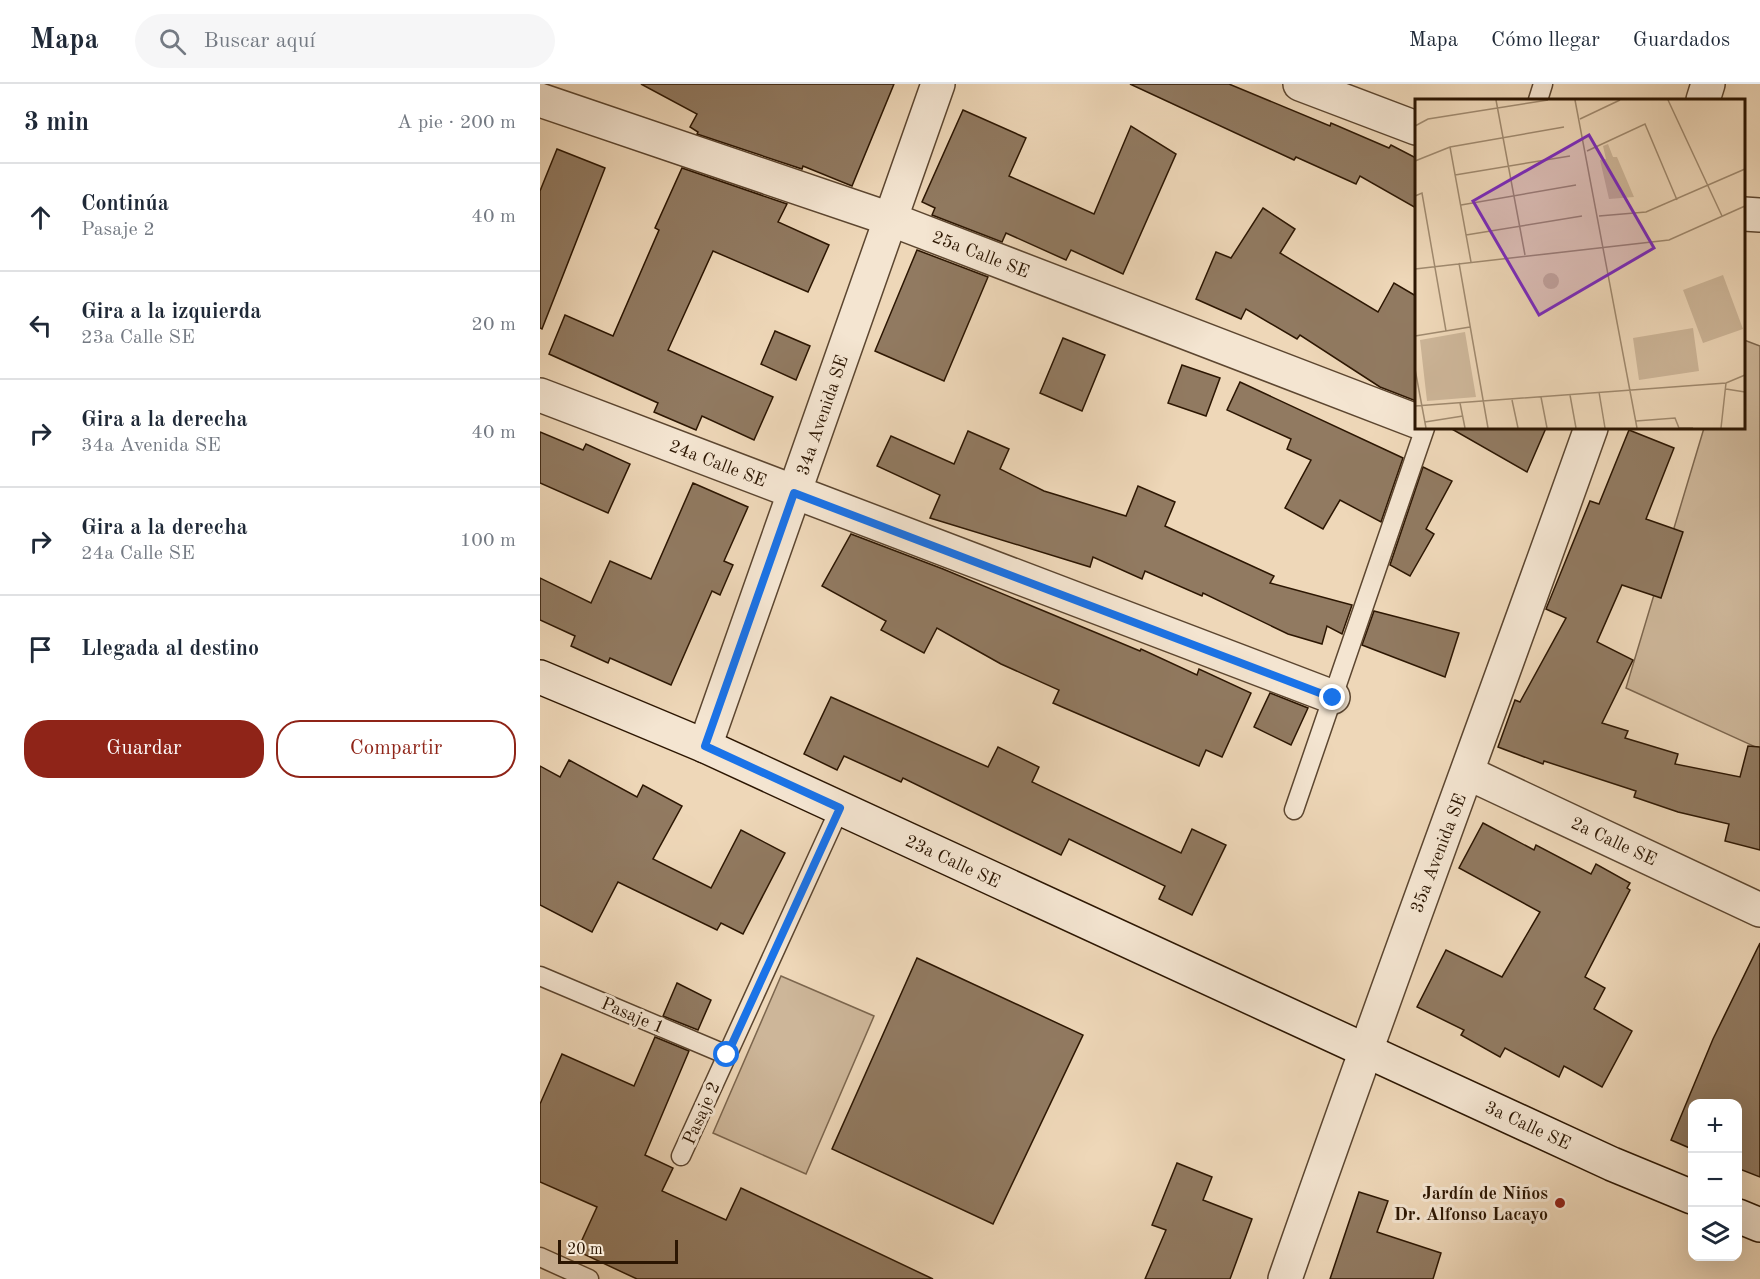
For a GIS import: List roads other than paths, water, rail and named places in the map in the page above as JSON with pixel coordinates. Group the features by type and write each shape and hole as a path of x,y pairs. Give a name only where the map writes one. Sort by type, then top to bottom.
{"street":[{"name":"34a Avenida SE","path":"705,746 938,84"},
{"path":"1300,84 1415,128"},
{"path":"1703,99 1708,84"},
{"name":"25a Calle SE","path":"540,100 890,219 1415,422"},
{"path":"1745,214 1760,215"},
{"name":"24a Calle SE","path":"540,395 1333,698"},
{"name":"35a Avenida SE","path":"1285,1279 1365,1049 1468,773 1591,429"},
{"name":"23a Calle SE","path":"540,677 705,746 1365,1049"},
{"name":"2a Calle SE","path":"1468,773 1760,910"},
{"name":"3a Calle SE","path":"1365,1049 1612,1164 1688,1195"},
{"path":"1742,1217 1760,1225"}],"lane":[{"path":"1538,99 1543,84"},
{"path":"1294,810 1425,429"},
{"name":"Pasaje 2","path":"681,1156 840,808"},
{"name":"Pasaje 1","path":"540,976 727,1055"},
{"path":"540,1257 588,1279"}],"place":[{"name":"Jardín de Niños Dr. Alfonso Lacayo","path":"1560,1203"}]}
